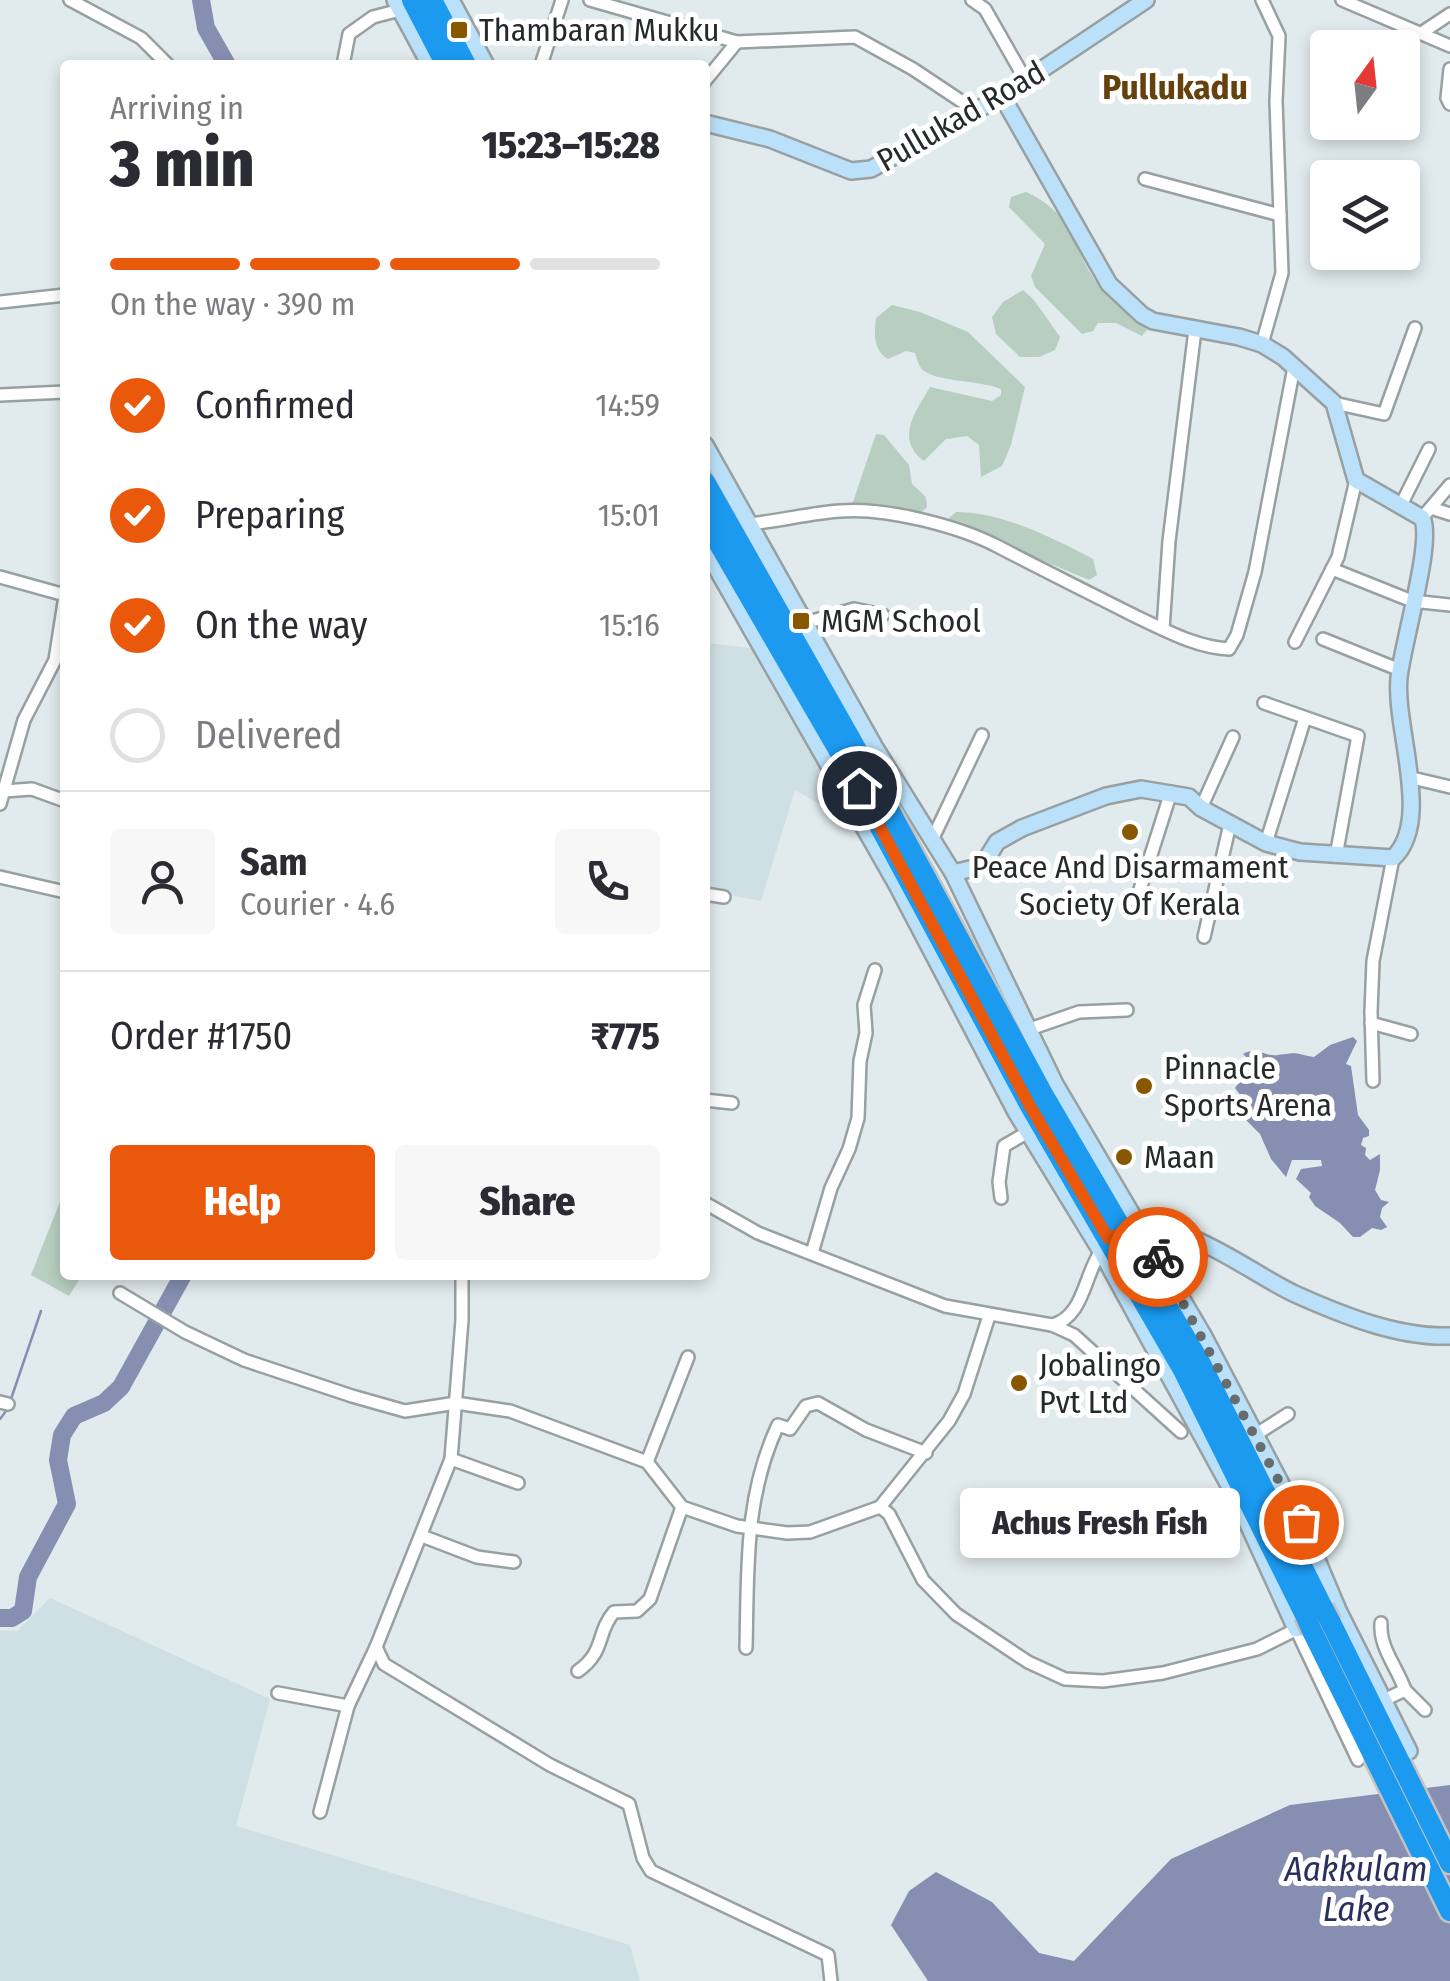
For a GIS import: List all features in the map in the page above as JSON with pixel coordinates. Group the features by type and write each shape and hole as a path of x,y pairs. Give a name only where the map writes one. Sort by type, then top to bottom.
{"highway":[{"path":"432,0 463,60"},
{"path":"402,3 442,60"},
{"path":"710,491 854,743 1119,1237"},
{"path":"710,529 840,754 1030,1106 1210,1380 1317,1619 1450,1863"},
{"path":"1399,1766 1450,1911"}],"street":[{"path":"70,0 142,38 163,60"},
{"path":"451,0 483,60"},
{"path":"542,60 562,0"},
{"path":"590,0 737,42 856,37 976,111"},
{"path":"972,0 984,9 1026,81"},
{"name":"Pullukad Road","path":"710,124 770,139 860,172 1002,96 1146,0"},
{"path":"1262,0 1279,36 1276,101 1282,274 1262,344"},
{"path":"1270,12 1282,0"},
{"path":"1342,0 1450,46"},
{"path":"344,60 348,34 359,24 402,3 428,60"},
{"path":"1422,32 1450,14"},
{"path":"710,75 737,42"},
{"path":"1450,69 1450,104"},
{"path":"1002,96 1109,284 1142,316 1262,344 1334,403 1384,414 1415,328"},
{"path":"1146,179 1280,216"},
{"path":"0,302 60,296"},
{"path":"1163,629 1169,541 1194,330"},
{"path":"749,524 841,511 893,515 957,530 996,545 1026,564 1163,629 1207,648 1229,649 1237,635 1255,572 1294,367"},
{"path":"0,396 60,392"},
{"path":"1295,642 1332,569 1356,480 1334,403"},
{"path":"1401,505 1429,449"},
{"path":"710,454 874,746 953,873 1055,1084 1237,1500 1317,1619 1384,1700 1399,1766"},
{"path":"1356,480 1401,505 1426,513 1450,514"},
{"path":"1373,1080 1371,1023 1376,938 1390,886 1392,858 1407,843 1411,808 1398,706 1400,670 1424,552 1426,513 1450,486"},
{"path":"710,557 896,885 1028,1132 1119,1237 1256,1435 1301,1522 1317,1619 1358,1760"},
{"path":"1332,569 1412,602 1450,605"},
{"path":"0,577 60,594"},
{"path":"804,623 854,609 883,615"},
{"path":"1323,639 1400,670"},
{"path":"0,804 3,781 24,720 55,660 60,640"},
{"path":"1264,703 1358,736 1336,856"},
{"path":"1266,843 1305,718"},
{"path":"932,840 982,735"},
{"path":"1202,808 1233,737"},
{"path":"1408,777 1450,787"},
{"path":"3,781 60,799"},
{"path":"953,873 974,868 986,860 997,842 1022,828 1106,796 1141,789 1189,797 1266,843 1336,856 1392,858"},
{"path":"1136,902 1171,792"},
{"path":"1204,937 1230,824"},
{"path":"0,877 60,891"},
{"path":"710,895 724,898"},
{"path":"812,1253 830,1188 849,1149 858,1118 860,1061 866,1033 864,1005 875,970"},
{"path":"1030,1030 1079,1012 1128,1010"},
{"path":"1371,1023 1411,1034"},
{"path":"710,1101 732,1103"},
{"path":"1001,1198 1004,1146 1028,1132"},
{"path":"710,1206 758,1233 945,1306 1052,1325 1074,1336 1181,1432"},
{"path":"1052,1325 1064,1322 1075,1310 1092,1264 1119,1237 1158,1228 1188,1238 1293,1293 1348,1315 1380,1326 1450,1336"},
{"path":"320,1812 348,1706 376,1647 451,1459 462,1280"},
{"path":"120,1293 244,1360 405,1411 456,1403 510,1412 646,1462 682,1508 748,1528 810,1532 880,1507 926,1453 964,1394 990,1316"},
{"path":"646,1462 688,1357"},
{"path":"746,1648 748,1528 762,1459 778,1425 790,1429 806,1406 818,1403 866,1430 926,1453"},
{"path":"1256,1435 1288,1414"},
{"path":"451,1459 518,1483"},
{"path":"880,1507 888,1514 923,1580 956,1614 1028,1662 1066,1679 1103,1681 1163,1673 1257,1649 1317,1619"},
{"path":"578,1671 593,1660 614,1612 643,1608 655,1588 682,1508"},
{"path":"422,1536 477,1557 514,1562"},
{"path":"637,1590 655,1588"},
{"path":"1381,1623 1380,1638 1404,1690 1425,1710"},
{"path":"376,1647 384,1664 462,1714 550,1765 630,1804 643,1858 651,1871 828,1955 831,1981"},
{"path":"1384,1700 1404,1690"},
{"path":"278,1693 348,1706"}],"shaded area":[{"path":"710,644 751,648 760,658 851,823 795,790 761,901 710,891"},
{"path":"50,1598 270,1699 236,1826 630,1945 640,1981 0,1981 0,1630 17,1631"}],"green space":[{"path":"1026,192 1056,212 1101,288 1147,330 1142,336 1116,323 1098,323 1093,331 1082,334 1035,287 1031,276 1045,244 1009,207 1011,197"},
{"path":"1023,290 1060,337 1055,350 1039,357 1020,357 996,334 992,317 1003,302"},
{"path":"892,305 968,332 1025,387 1002,466 981,477 979,445 967,436 946,439 924,461 915,452 910,444 910,425 930,387 992,401 1001,395 1001,389 926,373 915,353 906,351 888,359 880,351 875,329 876,318"},
{"path":"876,434 884,435 909,465 912,484 926,497 927,507 916,517 858,511 852,505"},
{"path":"956,512 991,516 1044,535 1093,559 1097,575 1089,580 987,537 952,527 949,518"},
{"path":"60,1202 60,1280 79,1280 69,1296 31,1275"}],"water":[{"path":"1353,1037 1357,1041 1346,1064 1351,1066 1358,1115 1369,1130 1361,1145 1370,1160 1380,1154 1375,1190 1381,1200 1389,1202 1380,1217 1387,1227 1372,1228 1360,1237 1353,1237 1315,1206 1309,1197 1311,1193 1296,1179 1301,1169 1322,1166 1321,1160 1292,1160 1286,1177 1271,1159 1260,1134 1235,1109 1241,1096 1235,1088 1248,1059 1243,1054 1253,1051 1314,1057 1330,1045"},
{"name":"Aakkulam Lake","path":"1450,1785 1450,1981 928,1981 891,1925 909,1891 936,1872 992,1902 1039,1953 1074,1961 1171,1859 1290,1805"}],"waterway":[{"path":"201,0 206,28 224,60"},
{"path":"0,1618 12,1618 23,1611 28,1577 67,1504 58,1460 62,1435 74,1416 104,1403 121,1387 180,1280"},
{"path":"11,1399 41,1311"},
{"path":"0,1419 9,1407"}],"way so far":[{"path":"1158,1257 1301,1522"}],"place":[{"name":"Thambaran Mukku","path":"459,30"},
{"name":"MGM School","path":"801,621"},
{"name":"Peace And Disarmament Society Of Kerala","path":"1130,832"},
{"name":"Pinnacle Sports Arena","path":"1144,1086"},
{"name":"Maan","path":"1124,1157"},
{"name":"Jobalingo Pvt Ltd","path":"1019,1383"},
{"name":"Achus Fresh Fish","path":"1301,1522"}],"district":[{"name":"Pullukadu","path":"1175,87"}],"route":[{"path":"859,788 1030,1106 1108,1238 1141,1227 1158,1257"}]}
